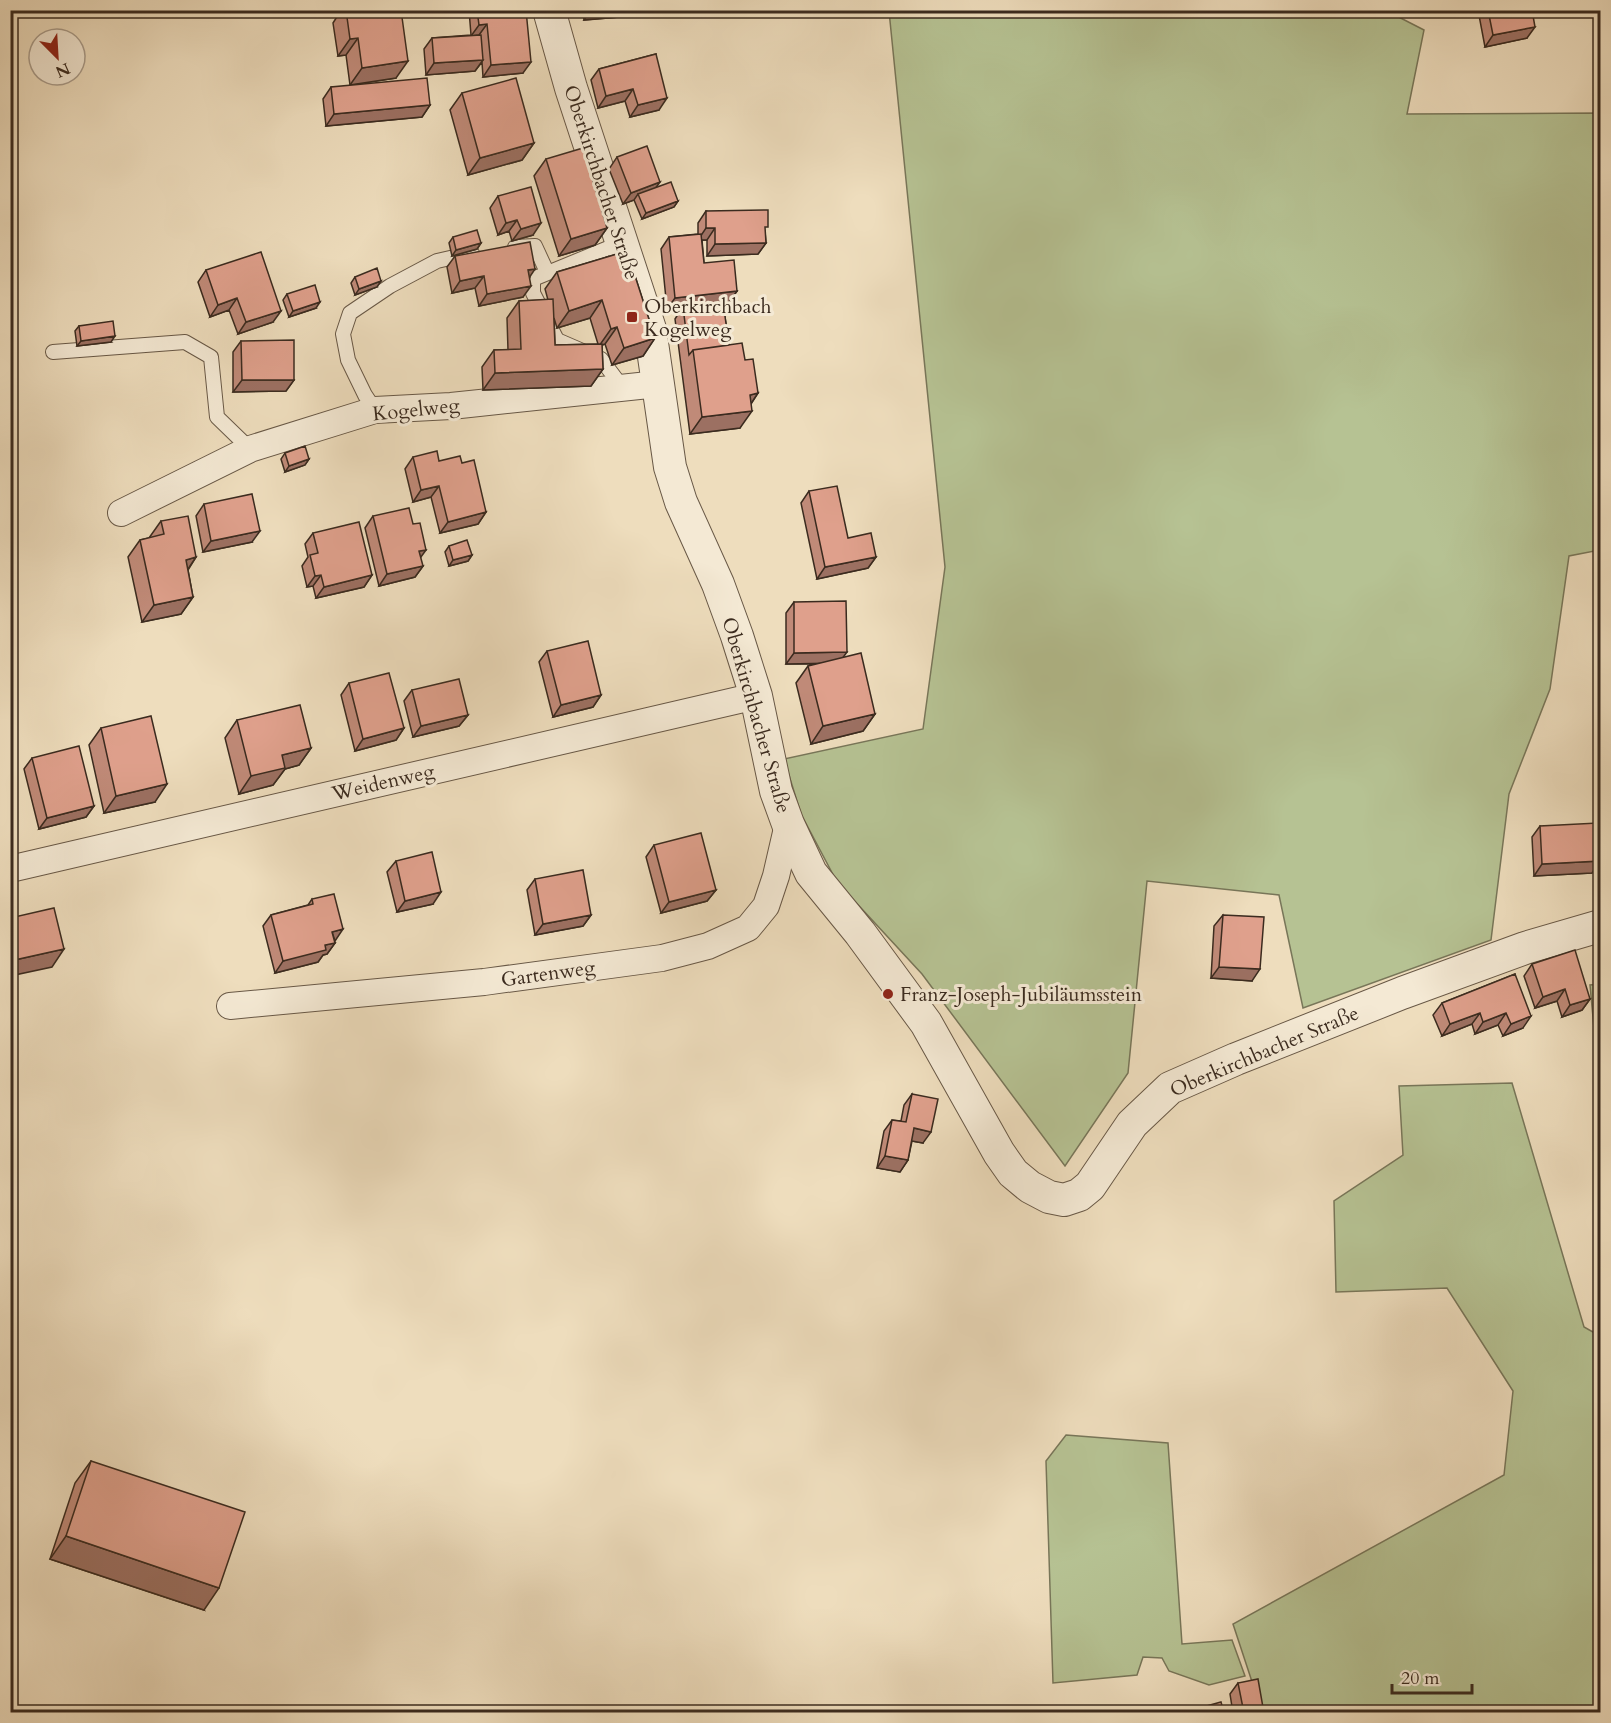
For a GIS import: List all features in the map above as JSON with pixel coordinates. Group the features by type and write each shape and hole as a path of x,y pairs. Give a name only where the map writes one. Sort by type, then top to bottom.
{"street":[{"name":"Oberkirchbacher Straße","path":"549,10 570,88 650,329 670,468 681,502 718,584 737,636 756,696 776,791 788,824 811,873 860,933 926,1023 999,1153 1013,1173 1029,1187 1049,1197 1064,1200 1079,1195 1090,1186 1132,1124 1170,1088 1236,1059 1402,993 1524,948 1600,926"},
{"name":"Kogelweg","path":"121,513 250,449 375,410 451,406 658,384"},
{"name":"Weidenweg","path":"10,869 756,696"},
{"name":"Gartenweg","path":"231,1006 484,982 662,958 708,946 748,928 766,906 776,876 788,824"}],"lane":[{"path":"622,242 533,279 533,293 557,340 601,359 622,387"},
{"path":"375,410 348,360 343,334 350,313 390,286 437,261 495,249 535,246 547,272"},
{"path":"53,352 185,342 211,357 217,417 250,449"}],"green space":[{"path":"889,11 1387,11 1424,30 1407,114 1600,113 1600,550 1569,556 1550,689 1509,794 1491,940 1303,1008 1279,895 1147,881 1128,1073 1065,1166 922,974 837,882 801,814 784,759 923,729 945,567"},
{"path":"1600,984 1600,1093 1590,985"},
{"path":"1512,1083 1584,1327 1600,1336 1600,1712 1262,1712 1233,1624 1504,1475 1513,1391 1447,1288 1336,1292 1334,1201 1403,1155 1399,1086"},
{"path":"1066,1435 1168,1443 1182,1644 1232,1640 1245,1676 1209,1685 1169,1671 1162,1658 1143,1657 1137,1675 1053,1683 1046,1461"}],"building":[{"path":"346,10 401,10 408,61 362,68 358,38 350,39"},
{"path":"477,10 526,10 531,62 491,65 487,24 479,25"},
{"path":"1488,10 1532,10 1535,27 1493,35"},
{"path":"481,35 483,60 434,63 432,38"},
{"path":"656,54 667,98 638,105 633,89 606,96 599,69"},
{"path":"427,78 430,105 334,114 331,87"},
{"path":"516,78 534,143 480,158 462,93"},
{"path":"647,146 660,182 631,193 617,157"},
{"path":"583,148 607,228 571,239 546,159"},
{"path":"671,182 678,201 646,213 638,194"},
{"path":"531,187 541,223 521,229 517,220 506,223 498,196"},
{"path":"768,210 768,227 765,227 766,243 715,244 715,228 706,228 706,211"},
{"path":"477,230 481,243 456,250 453,237"},
{"path":"701,234 704,263 734,260 737,291 675,298 669,237"},
{"path":"530,242 535,269 528,270 531,286 487,294 484,276 460,281 455,256"},
{"path":"627,251 655,338 624,348 617,327 611,329 602,300 569,311 557,272"},
{"path":"261,252 281,311 246,322 237,298 218,305 206,270"},
{"path":"377,268 381,281 359,289 355,277"},
{"path":"315,285 320,302 293,311 287,294"},
{"path":"553,299 555,345 602,344 603,369 495,373 494,350 521,349 519,301"},
{"path":"723,302 729,345 693,350 689,355 683,307"},
{"path":"113,321 115,336 81,341 79,326"},
{"path":"294,340 294,380 242,380 241,341"},
{"path":"742,343 745,360 753,359 758,393 750,395 752,411 702,417 693,350"},
{"path":"305,446 309,459 289,466 285,453"},
{"path":"437,451 439,461 460,456 462,463 474,460 486,512 448,522 439,486 421,490 413,457"},
{"path":"837,486 848,538 871,533 876,557 825,567 809,491"},
{"path":"252,494 260,531 211,541 204,504"},
{"path":"409,508 413,524 420,523 426,550 419,551 423,566 387,574 373,516"},
{"path":"188,516 196,557 186,560 193,597 154,605 140,540 164,534 161,521"},
{"path":"359,522 372,575 324,587 321,575 315,576 310,555 318,553 313,533"},
{"path":"467,540 472,555 453,560 449,546"},
{"path":"846,601 847,652 794,653 794,602"},
{"path":"588,641 601,695 561,705 547,651"},
{"path":"861,653 875,714 823,726 808,666"},
{"path":"389,673 404,728 363,739 349,683"},
{"path":"459,679 468,715 421,726 412,690"},
{"path":"300,705 311,748 282,755 285,768 251,776 237,720"},
{"path":"151,716 167,784 116,796 101,728"},
{"path":"79,746 94,806 47,818 32,758"},
{"path":"1598,823 1600,861 1542,864 1540,826"},
{"path":"701,833 716,890 669,902 654,845"},
{"path":"432,852 441,892 405,901 396,861"},
{"path":"583,870 591,915 543,924 535,879"},
{"path":"334,894 343,929 332,932 335,943 325,945 326,950 283,961 271,915 313,904 312,899"},
{"path":"54,908 64,949 10,961 10,918"},
{"path":"1223,915 1264,917 1260,969 1219,967"},
{"path":"1575,950 1590,999 1570,1005 1565,989 1543,997 1532,964"},
{"path":"1515,974 1531,1016 1511,1024 1506,1013 1483,1022 1480,1013 1450,1024 1442,1003"},
{"path":"912,1094 938,1099 931,1132 914,1128 908,1160 885,1156 892,1120 906,1122"},
{"path":"91,1461 245,1512 219,1588 66,1536"},
{"path":"1258,1679 1264,1713 1244,1713 1238,1683"},
{"path":"1221,1702 1224,1713 1193,1713 1192,1710"}],"place":[{"name":"Oberkirchbach Kogelweg","path":"632,317"},
{"name":"Franz-Joseph-Jubiläumsstein","path":"888,994"}]}
